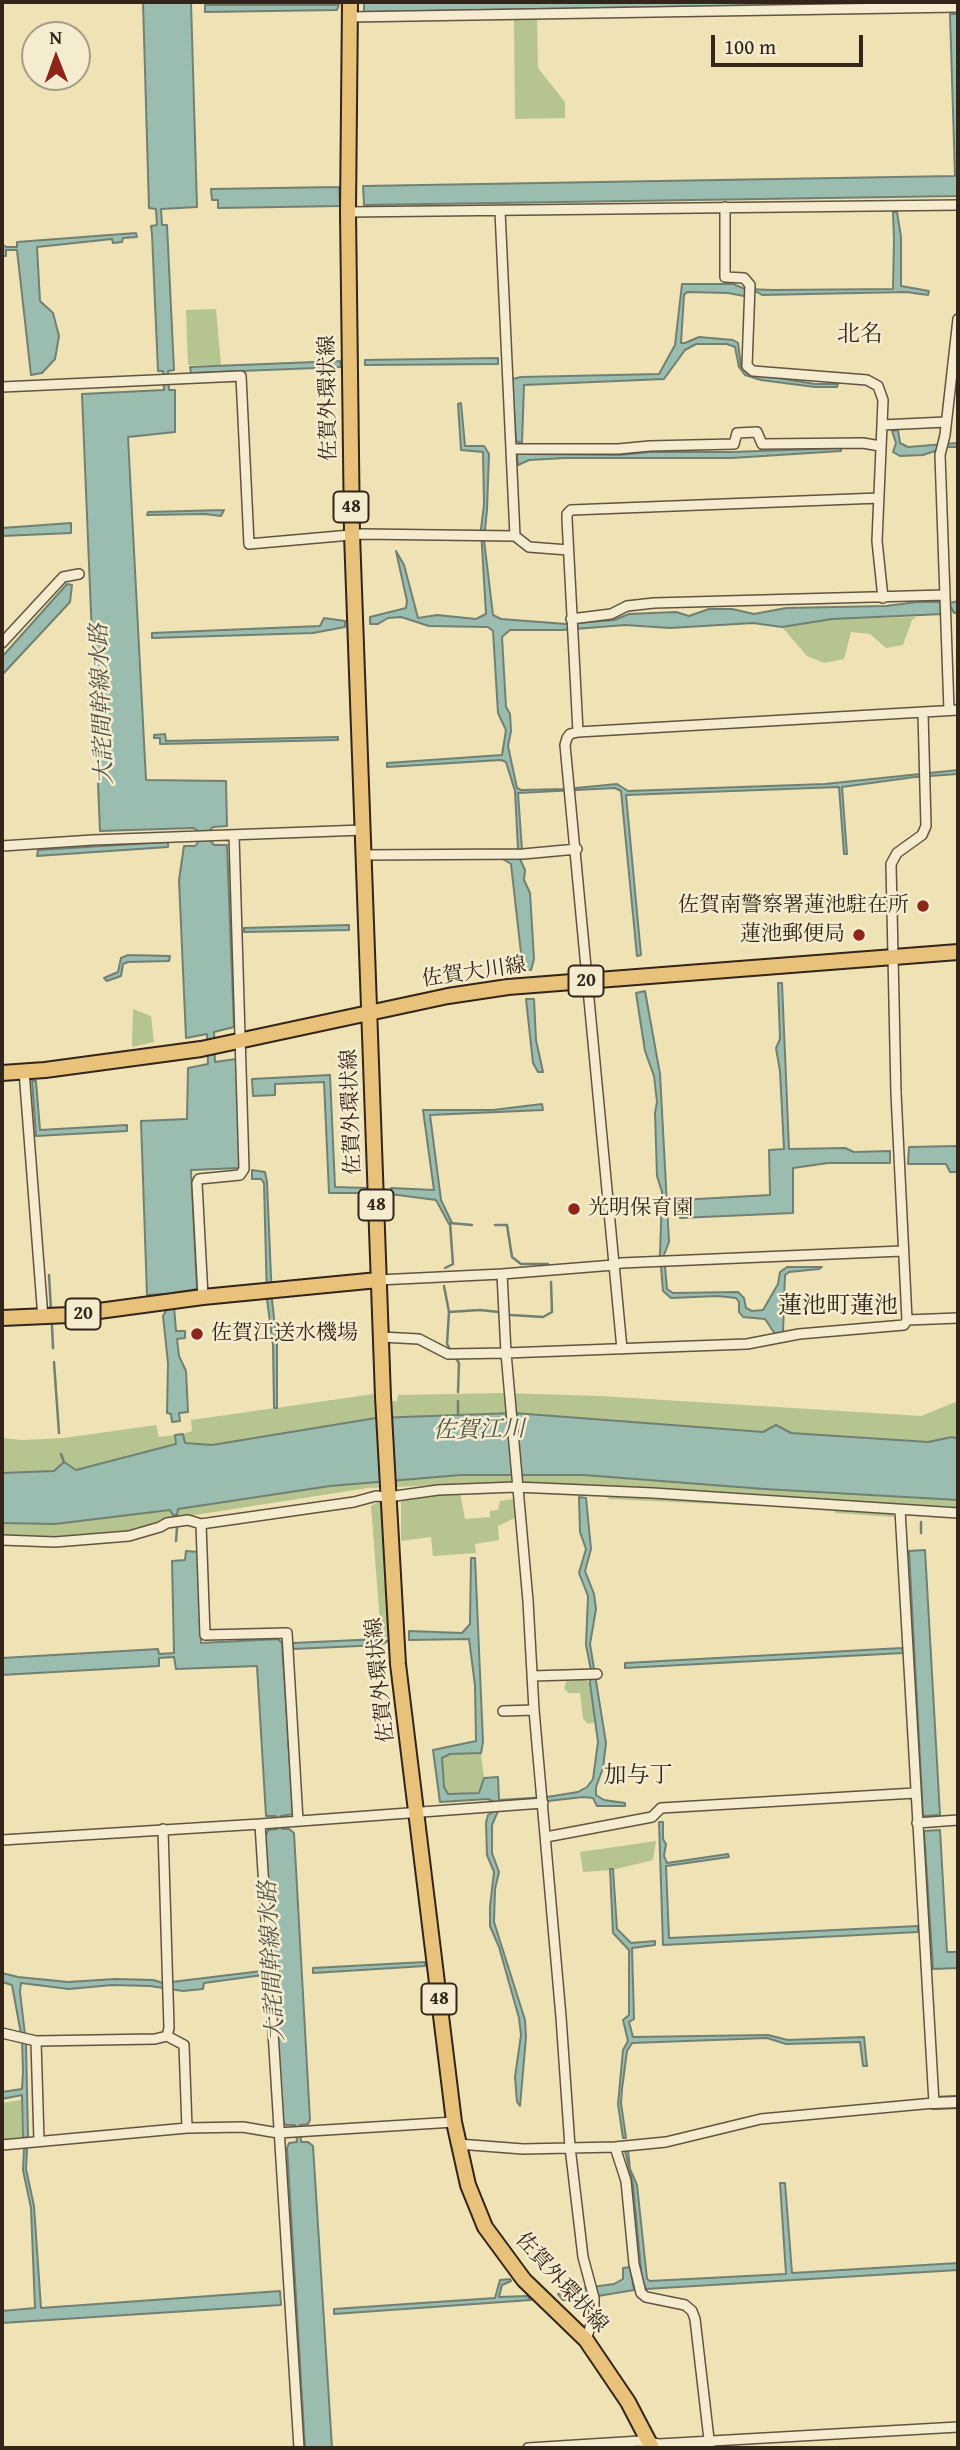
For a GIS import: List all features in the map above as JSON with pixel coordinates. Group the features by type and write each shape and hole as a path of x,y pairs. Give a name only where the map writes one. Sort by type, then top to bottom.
{"main road":[{"name":"佐賀外環状線","path":"350,2 348,212 352,534 383,1397 398,1664 454,2122 468,2185 485,2227 524,2280 586,2340 628,2402 650,2445"},
{"name":"佐賀大川線","path":"2,1073 219,1046 369,1013 508,987 958,952"},
{"name":"20","path":"2,1318 43,1318 203,1297 378,1280"}],"street":[{"path":"350,17 956,8"},
{"path":"348,212 958,205"},
{"path":"724,207 725,277 744,278 751,290 747,366 753,371 867,380 878,386 883,400 877,541 883,598"},
{"path":"500,211 515,536"},
{"path":"622,1349 565,745 570,734 578,732 954,710 945,602 940,455 958,319"},
{"path":"2,387 240,376 249,544 352,534 482,534 515,536 528,548 568,550"},
{"path":"882,425 946,422"},
{"path":"511,449 618,449 734,444 737,433 757,432 762,444 863,443 880,446"},
{"path":"578,732 568,550 567,514 571,510 879,498"},
{"path":"2,643 63,577 79,574"},
{"path":"571,624 611,614 627,606 654,603 883,598 945,602"},
{"path":"381,1337 419,1339 453,1354 506,1353 747,1344 799,1335 904,1325 907,1320 896,1105 891,864 897,853 922,835 926,826 923,713"},
{"path":"2,846 93,839 363,830"},
{"path":"203,1297 197,1183 199,1179 240,1175 244,1169 234,836"},
{"path":"364,855 518,854 576,849"},
{"path":"24,1072 43,1318"},
{"path":"378,1280 502,1274 657,1261 902,1251"},
{"path":"502,1274 509,1398 570,2147 578,2225 594,2298 594,2315 586,2340"},
{"path":"907,1320 958,1318"},
{"path":"2,1540 68,1541 130,1536 160,1527 167,1522 188,1520 201,1524 354,1502 388,1493 516,1485 958,1513"},
{"path":"900,1510 934,2103"},
{"path":"201,1524 205,1634 286,1633 298,1821"},
{"path":"533,1676 593,1674"},
{"path":"503,1711 534,1710"},
{"path":"546,1837 652,1817 661,1808 915,1793"},
{"path":"2,1840 260,1824 542,1799"},
{"path":"917,1823 958,1820"},
{"path":"260,1824 299,2448"},
{"path":"163,1829 169,2028 167,2036"},
{"path":"2,2033 28,2040 155,2039 167,2036 184,2045 187,2128"},
{"path":"28,2040 39,2141"},
{"path":"458,2144 523,2149 615,2147 666,2142 761,2119 958,2102"},
{"path":"2,2145 187,2128 243,2127 278,2133 454,2122"},
{"path":"615,2147 625,2181 634,2264 641,2293 646,2297 685,2305 692,2311 695,2319 710,2444"},
{"path":"528,2448 710,2444 958,2427"}],"green space":[{"path":"537,18 538,68 565,102 565,118 515,119 514,19"},
{"path":"216,309 221,365 188,365 186,310"},
{"path":"916,617 912,620 903,645 886,648 870,634 851,632 844,659 824,663 807,656 782,627 832,619"},
{"path":"133,1009 151,1016 154,1042 132,1047"},
{"path":"502,1393 600,1396 921,1416 958,1401 958,1439 952,1437 928,1442 791,1433 776,1425 763,1432 514,1413 376,1418 212,1445 184,1443 183,1434 192,1431 191,1420 374,1394 375,1402 397,1401 398,1395"},
{"path":"156,1425 159,1437 175,1435 177,1444 76,1470 2,1473 2,1438 64,1438"},
{"path":"432,1475 584,1475 958,1500 958,1509 900,1506 893,1517 835,1513 833,1503 775,1499 760,1506 609,1499 594,1486 511,1482 368,1488 163,1520 129,1532 57,1538 2,1537 2,1523 55,1524 170,1510 175,1515 178,1509 330,1486"},
{"path":"460,1492 465,1519 490,1517 490,1511 498,1510 500,1501 513,1499 515,1518 498,1526 499,1540 475,1544 476,1553 433,1556 431,1537 401,1541 401,1499"},
{"path":"382,1500 384,1572 390,1638 381,1636 371,1506"},
{"path":"567,1679 585,1679 590,1683 596,1722 588,1724 583,1719 580,1693 568,1693 564,1688"},
{"path":"481,1753 484,1778 479,1793 448,1794 444,1787 442,1758 450,1754"},
{"path":"656,1841 653,1860 612,1870 583,1872 580,1852"},
{"path":"21,2100 22,2139 2,2142 2,2103"}],"water":[{"name":"大詫間幹線水路","path":"143,2 191,2 197,207 161,209 162,225 167,225 174,370 168,371 169,390 175,390 175,432 128,437 146,780 226,781 227,826 213,827 209,831 209,839 214,845 227,845 234,1027 214,1032 215,1062 236,1059 240,1168 191,1170 197,1289 173,1293 176,1331 185,1331 185,1338 177,1339 179,1356 186,1371 188,1412 179,1413 180,1421 172,1422 171,1414 167,1413 168,1363 163,1316 167,1309 164,1294 147,1295 141,1121 187,1119 188,1068 208,1064 207,1034 186,1038 179,880 184,846 195,846 199,841 199,832 194,828 100,831 82,394 164,390 163,371 158,371 151,226 157,225 156,209 149,208"},
{"path":"955,2 364,12 364,3"},
{"path":"955,2 958,2 958,196 364,205 363,186 955,176 950,14 956,14"},
{"path":"205,5 339,5 337,10 205,12"},
{"path":"339,187 340,206 218,208 218,200 212,200 211,189"},
{"path":"893,212 897,212 901,237 901,286 929,291 928,295 906,292 762,295 747,292 744,296 687,292 684,295 681,343 699,337 733,340 738,343 741,366 747,373 815,384 838,384 837,387 761,380 745,375 739,367 735,347 727,344 696,344 685,350 664,379 524,385 522,443 516,441 512,379 659,374 675,345 682,284 733,284 745,289 773,290 893,289"},
{"path":"136,233 137,237 123,238 122,242 113,243 112,239 37,247 40,301 53,313 59,336 55,359 42,373 31,375 17,250 6,250 6,256 2,256 2,244 6,247 17,247 17,242"},
{"path":"498,358 498,364 365,365 365,360"},
{"path":"340,361 341,367 191,373 190,367"},
{"path":"461,403 465,446 484,446 489,454 484,540 493,615 501,619 566,624 614,620 629,614 676,612 689,616 709,609 732,609 754,614 786,608 886,606 917,602 942,602 942,605 958,601 958,612 954,613 951,607 942,608 943,614 832,619 782,627 753,623 670,628 625,625 562,630 510,630 502,637 506,707 510,714 511,731 508,746 517,788 566,789 617,784 628,791 825,784 958,770 958,774 842,787 847,854 844,854 839,787 626,795 641,955 637,956 621,791 615,788 518,793 522,850 520,859 530,893 534,959 531,970 526,970 522,962 511,864 501,858 513,858 518,849 515,791 506,762 501,760 387,767 387,763 502,755 506,730 498,713 493,631 488,627 429,626 401,617 370,624 370,617 406,608 407,601 396,551 404,565 418,618 437,615 476,619 486,614 481,529 484,504 483,452 461,450 458,404"},
{"path":"898,430 900,443 908,447 958,443 958,447 947,447 923,455 900,456 893,452 896,443 892,431"},
{"path":"841,448 841,451 732,458 565,458 529,460 518,465 517,455 521,452 620,455"},
{"path":"224,510 221,516 147,515 148,512"},
{"path":"71,523 71,533 2,536 2,528"},
{"path":"67,584 72,585 70,602 2,675 2,657"},
{"path":"324,618 345,621 345,627 313,633 152,638 152,633 320,626"},
{"path":"165,734 166,741 338,737 338,740 160,744 160,738 154,738 154,735"},
{"path":"168,842 168,847 37,856 38,850"},
{"path":"349,925 349,930 244,932 244,928"},
{"path":"128,955 170,956 169,961 128,962 123,964 121,976 107,981 104,978 118,972 121,958"},
{"path":"778,983 782,983 789,1149 845,1148 854,1152 890,1151 890,1163 828,1163 793,1168 793,1213 680,1218 679,1200 770,1195 769,1150 784,1149 780,1071 776,1048 780,1039"},
{"path":"645,991 660,1074 669,1242 664,1255 667,1289 673,1293 738,1292 744,1298 746,1308 752,1311 763,1310 778,1284 780,1272 787,1267 822,1267 785,1275 783,1333 775,1334 765,1319 743,1317 736,1298 671,1298 663,1291 660,1255 662,1192 657,1176 655,1113 657,1102 654,1076 645,1051 636,993"},
{"path":"526,999 534,999 536,1040 543,1072 538,1072 533,1063"},
{"path":"330,1075 335,1187 368,1188 368,1193 329,1193 324,1082 275,1084 275,1095 253,1096 252,1079"},
{"path":"32,1081 36,1081 40,1130 127,1125 127,1131 36,1136"},
{"path":"542,1104 543,1110 430,1115 441,1200 452,1223 449,1224 436,1200 390,1194 391,1188 434,1190 423,1110 493,1110"},
{"path":"958,1146 958,1172 950,1172 946,1164 908,1164 909,1147"},
{"path":"252,1170 265,1172 267,1182 272,1300 277,1344 277,1408 274,1408 273,1345 267,1299 264,1183 261,1179 252,1179"},
{"name":"佐賀江川","path":"514,1413 763,1432 776,1425 791,1433 928,1442 952,1437 958,1439 958,1500 584,1475 461,1475 330,1486 178,1509 177,1515 173,1515 170,1510 55,1524 2,1523 2,1473 54,1471 64,1462 76,1470 176,1444 175,1435 183,1434 185,1443 212,1445 376,1418"},
{"path":"579,1497 586,1498 591,1549 585,1571 594,1594 596,1609 590,1644 606,1743 596,1795 604,1800 625,1803 625,1806 597,1806 593,1798 583,1797 548,1801 494,1802 488,1799 440,1802 433,1750 476,1741 475,1685 469,1639 409,1640 409,1631 462,1633 470,1624 471,1558 475,1558 483,1742 481,1753 450,1754 442,1758 444,1787 448,1794 479,1793 484,1778 498,1777 499,1800 578,1792 587,1787 593,1779 598,1742 586,1645 588,1596 579,1573 586,1549 580,1532"},
{"path":"925,1550 940,1815 923,1816 909,1551"},
{"name":"大詫間幹線水路","path":"186,1551 199,1552 201,1643 278,1639 282,1643 293,1814 281,1816 282,1829 289,1829 294,1833 310,2120 308,2124 300,2125 301,2142 308,2142 313,2146 332,2448 305,2448 287,2148 289,2143 297,2142 295,2125 286,2125 283,2122 265,1837 268,1830 277,1829 276,1816 266,1816 257,1666 176,1669 174,1657 159,1658 159,1666 2,1675 2,1658 158,1649 159,1654 174,1653 172,1561 185,1560"},
{"path":"380,1639 388,1641 381,1645 293,1649 293,1643"},
{"path":"902,1648 903,1653 625,1668 625,1663"},
{"path":"498,1811 492,1825 492,1853 499,1872 495,1889 494,1922 525,2020 520,2106 517,2102 515,2077 521,2035 519,2018 499,1947 490,1926 494,1872 487,1855 486,1823 488,1815"},
{"path":"659,1822 663,1822 663,1839 666,1844 664,1856 667,1863 728,1854 729,1857 666,1866 669,1938 918,1926 918,1932 663,1945"},
{"path":"940,1830 947,1952 958,1952 958,1968 933,1969 924,1831"},
{"path":"610,1869 613,1869 617,1929 631,1943 655,1941 655,1945 632,1948 634,2019 629,2022 633,2037 768,2035 788,2040 864,2037 867,2066 863,2066 860,2042 786,2044 767,2038 632,2043 627,2051 622,2089 621,2103 626,2138 623,2138 618,2104 623,2050 628,2041 623,2020 629,2015 629,1950 613,1933"},
{"path":"425,1962 425,1966 313,1973 313,1968"},
{"path":"262,1971 263,1975 204,1983 203,1989 183,1991 150,1986 112,1985 69,1989 21,1983 26,2043 28,2137 23,2138 22,2095 2,2099 2,2092 22,2089 23,2071 22,2039 12,1985 2,1982 2,1973 68,1982 115,1979 153,1980 163,1983"},
{"path":"24,2148 27,2149 26,2169 34,2206 41,2308 280,2291 281,2305 2,2323 2,2311 35,2308 31,2208 23,2170"},
{"path":"628,2150 630,2169 637,2185 647,2279 650,2281 786,2274 780,2183 785,2183 792,2273 958,2263 958,2270 646,2289 642,2280 633,2185 625,2151"},
{"path":"630,2267 634,2290 574,2300 563,2300 558,2294 614,2284 623,2279 623,2268"},
{"path":"500,2280 511,2281 502,2285 499,2297 527,2296 531,2300 334,2314 334,2309 495,2298"}],"waterway":[{"path":"445,1268 453,1264 450,1223 472,1225"},
{"path":"495,1225 507,1225 512,1257 521,1264 548,1264"},
{"path":"49,1275 51,1310"},
{"path":"511,1315 543,1317 552,1312 551,1282"},
{"path":"444,1286 449,1312 447,1344 451,1351"},
{"path":"449,1312 499,1312"},
{"path":"52,1325 53,1348"},
{"path":"455,1357 459,1363 458,1392"},
{"path":"54,1362 59,1433"},
{"name":"佐賀江川","path":"458,1401 458,1414"},
{"path":"61,1454 64,1462"},
{"path":"921,1522 921,1533"},
{"path":"176,1541 177,1528"}],"place":[{"name":"佐賀南警察署蓮池駐在所","path":"923,906"},
{"name":"蓮池郵便局","path":"859,935"},
{"name":"光明保育園","path":"574,1209"},
{"name":"佐賀江送水機場","path":"197,1334"}],"district":[{"name":"北名","path":"860,335"},
{"name":"蓮池町蓮池","path":"838,1307"},
{"name":"加与丁","path":"638,1776"}]}
